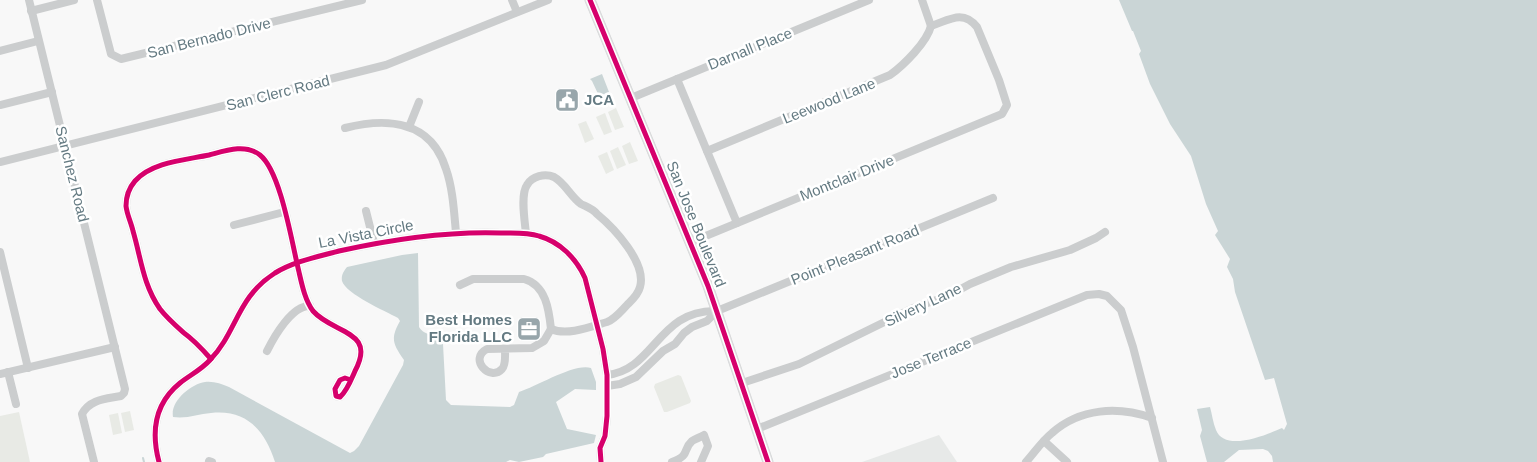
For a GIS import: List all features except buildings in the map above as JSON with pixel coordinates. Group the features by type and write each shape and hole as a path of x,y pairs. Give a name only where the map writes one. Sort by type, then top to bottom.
{"main road":[{"name":"San Jose Boulevard","path":"590,0 691,242 717,311 768,462"}],"street":[{"name":"Sanchez Road","path":"29,0 125,389 121,396 93,402 85,408 82,414 94,462"},
{"path":"31,11 74,0"},
{"name":"San Bernado Drive","path":"97,0 111,54 121,60 362,0"},
{"path":"512,0 517,12"},
{"name":"San Clerc Road","path":"0,162 386,65 548,0"},
{"name":"Darnall Place","path":"631,98 870,0"},
{"path":"922,0 931,26"},
{"name":"Montclair Drive","path":"691,242 1002,114 1007,104 999,80 972,21 960,17 931,26"},
{"name":"Leewood Lane","path":"707,151 890,75 913,53 931,26"},
{"path":"0,51 38,41"},
{"path":"677,79 737,223"},
{"path":"0,105 52,92"},
{"path":"409,127 419,102"},
{"path":"345,128 375,122 394,123 409,127 429,141 442,159 449,179 456,233"},
{"path":"211,359 173,323 152,297 145,281 134,231 126,208 128,192 137,179 151,170 169,164 239,149 259,154 269,168 280,196 296,262 310,306 321,317 354,337 360,345 363,352 362,356 351,380"},
{"path":"526,234 524,193 526,185 532,179 547,175 561,182 582,204 596,212 626,246 636,263 641,285 636,296 613,319 565,332 551,329"},
{"name":"Point Pleasant Road","path":"607,386 627,382 636,376 675,344 684,333 692,327 707,322 717,311 993,198"},
{"path":"366,211 374,243"},
{"path":"234,225 284,212"},
{"name":"Silvery Lane","path":"742,383 799,364 913,308 948,296 970,284 1011,267 1070,250 1105,232"},
{"name":"La Vista Circle","path":"159,462 154,436 156,419 163,401 173,389 196,373 211,359 220,348 241,308 249,297 269,278 296,262 374,243 456,233 537,235 553,242 572,258 585,278 603,349 607,386 607,416 605,436 600,448 601,462"},
{"path":"0,252 28,368"},
{"path":"460,285 473,279 524,279 531,281 541,290 551,329 544,341 527,350 505,350"},
{"name":"Jose Terrace","path":"757,429 1087,295 1099,294 1107,296 1121,310 1152,418"},
{"path":"267,351 284,323 306,305 310,306"},
{"name":"Point Pleasant Road","path":"606,375 623,372 638,362 675,322 704,310 717,311"},
{"path":"656,341 666,350"},
{"path":"16,404 4,373 115,347"},
{"path":"638,362 644,368"},
{"path":"1026,462 1054,431 1070,421 1096,412 1110,410 1129,411 1152,418 1163,462"},
{"path":"672,462 683,460 691,442 704,436 708,446 701,462"},
{"path":"1044,441 1067,462"}],"shaded area":[{"path":"1119,0 1537,0 1537,462 1273,462 1272,456 1263,449 1239,450 1224,462 1207,462 1200,436 1202,430 1197,409 1210,407 1216,430 1221,437 1228,440 1247,440 1282,428 1284,430 1287,424 1274,378 1265,380 1235,292 1233,279 1227,267 1230,259 1215,235 1218,231 1206,204 1191,156 1170,124 1150,84 1139,54 1141,51"},
{"path":"602,74 609,92 599,96 590,79"},
{"path":"616,108 624,127 615,130 608,112"},
{"path":"605,113 612,132 604,135 596,117"},
{"path":"586,121 594,139 585,143 578,124"},
{"path":"630,142 638,161 629,164 622,146"},
{"path":"618,147 626,165 617,169 610,151"},
{"path":"607,152 614,170 606,174 598,156"},
{"path":"418,253 419,327 424,332 440,340 443,344 446,400 451,405 510,407 514,405 519,392 575,369 591,368 596,382 596,390 575,389 556,402 567,429 596,435 594,443 519,462 510,460 506,462 275,462 260,432 253,424 235,415 224,413 173,417 175,405 183,394 199,383 214,382 229,387 350,453 354,451 359,446 404,360 397,350 394,341 395,332 400,321 398,318 367,302 351,291 342,281 342,275 347,267"},
{"path":"678,375 681,376 691,401 664,412 654,387 655,384"},
{"path":"130,411 134,430 125,432 121,413"},
{"path":"19,412 30,462 0,462 0,416"},
{"path":"118,413 122,433 113,435 109,415"},
{"path":"939,435 957,462 862,462"}],"waterway":[{"path":"143,458 144,462"}],"cycle path":[{"path":"590,0 708,286 768,462"},
{"path":"211,359 168,318 154,300 143,271 126,206 127,199 135,181 150,170 180,160 228,150 248,149 260,155 267,164 280,192 303,287 310,307 321,319 350,334 357,340 361,348 360,358 349,385 340,397 336,396 335,389 340,380 345,378 351,380"},
{"path":"159,462 155,429 160,409 165,400 171,391 210,360 226,338 245,304 262,282 290,265 339,251 399,240 460,233 525,233 534,235 554,242 577,264 585,278 603,349 607,375 607,416 605,436 600,448 601,462"}],"place":[{"name":"JCA","path":"567,100"},
{"name":"Best Homes Florida LLC","path":"529,329"}]}
